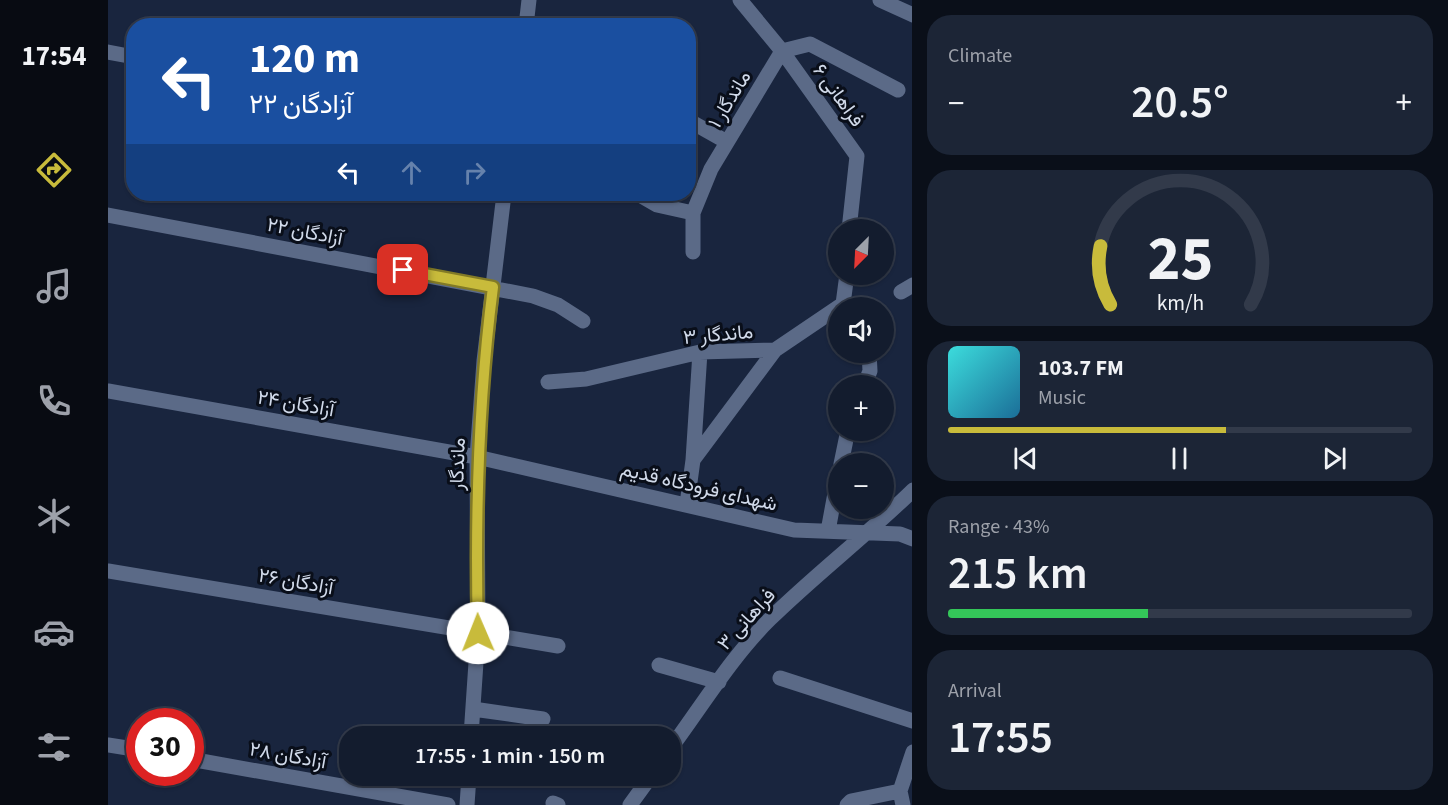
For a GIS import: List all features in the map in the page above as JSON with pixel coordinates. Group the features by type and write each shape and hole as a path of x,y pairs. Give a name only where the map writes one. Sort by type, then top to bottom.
{"street":[{"path":"527,18 529,0"},
{"name":"فراهانی ۶","path":"740,0 782,51 857,156 850,219"},
{"path":"880,0 912,15"},
{"path":"782,51 810,44 898,90"},
{"name":"ماندگار ۱","path":"693,213 711,169 782,51"},
{"path":"108,52 126,55"},
{"path":"696,125 727,142"},
{"name":"ماندگار","path":"472,726 478,633 477,457 484,361 503,201"},
{"path":"650,201 657,205 693,213 693,252"},
{"name":"آزادگان ۲۲","path":"108,215 493,287 558,305 583,321"},
{"name":"ماندگار ۳","path":"548,382 586,379 700,352 775,350 828,317"},
{"path":"693,460 775,350"},
{"path":"687,504 693,460 700,352"},
{"name":"آزادگان ۲۴","path":"108,391 477,457"},
{"name":"شهدای فرودگاه قدیم","path":"477,457 794,530 900,534 912,539"},
{"name":"فراهانی ۳","path":"681,734 769,620 868,533 912,490"},
{"path":"828,531 830,519"},
{"name":"آزادگان ۲۶","path":"108,571 558,646"},
{"path":"659,665 719,682"},
{"path":"780,678 912,721"},
{"path":"473,709 543,719"},
{"path":"108,745 126,748"},
{"path":"847,805 850,801 902,798 912,752"},
{"name":"آزادگان ۲۸","path":"204,761 448,805"},
{"path":"467,805 468,786"},
{"path":"630,805 644,786"}],"route":[{"path":"403,270 493,287 484,361 477,457 478,633"}]}
